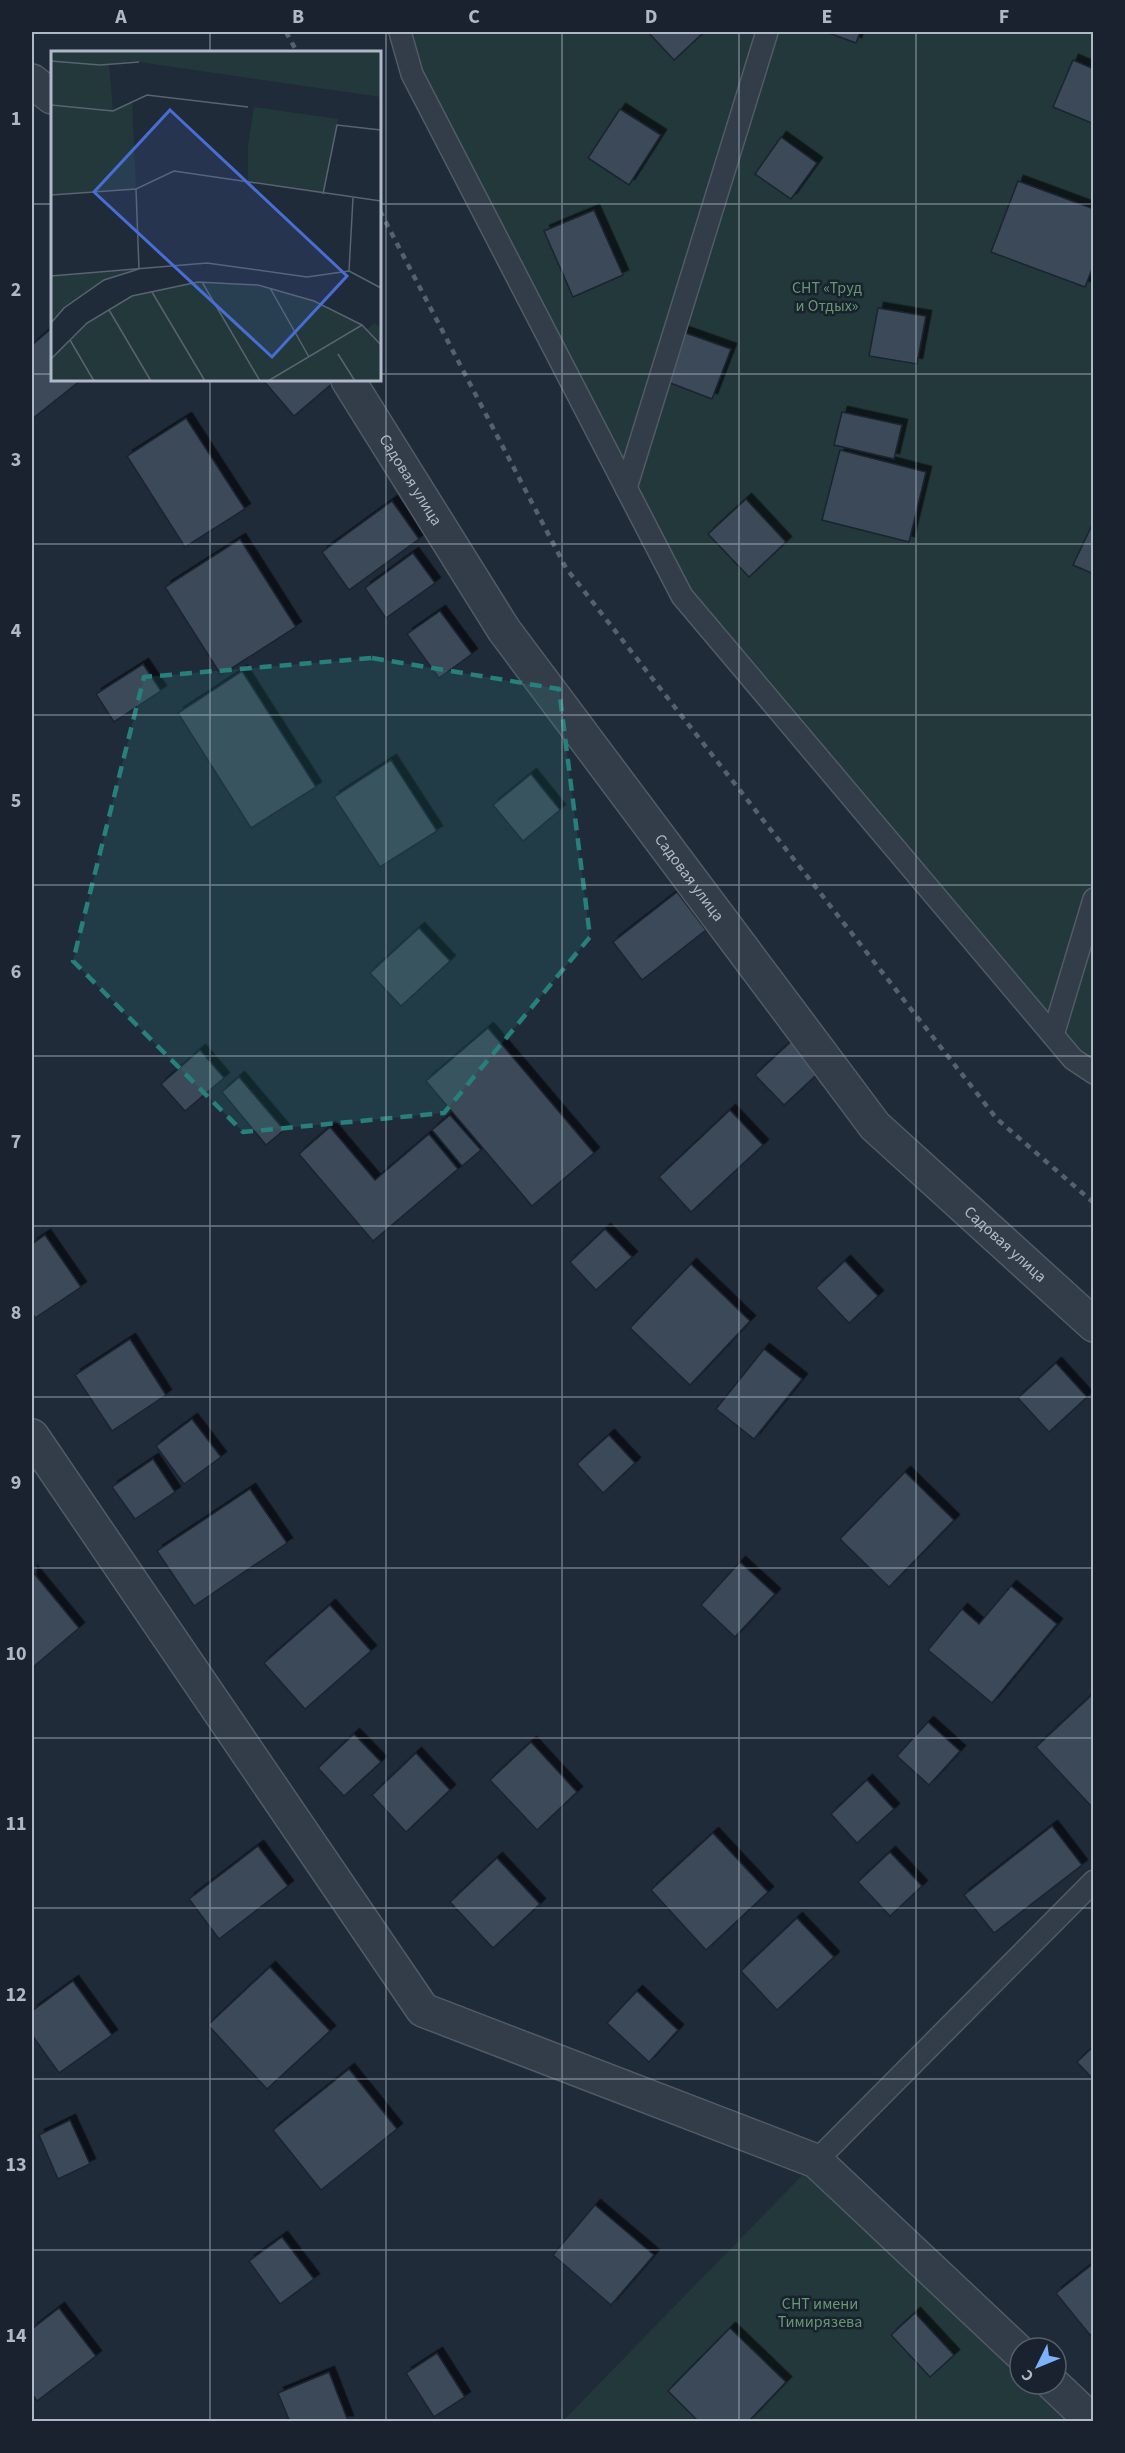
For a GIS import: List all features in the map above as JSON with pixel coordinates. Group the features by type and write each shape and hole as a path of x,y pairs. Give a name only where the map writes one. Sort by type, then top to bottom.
{"street":[{"path":"32,81 51,97"},
{"name":"Садовая улица","path":"349,381 504,630 876,1126 1094,1325"},
{"path":"32,1436 423,2010 816,2161 1008,2342"},
{"path":"1066,2396 1093,2421"}],"lane":[{"path":"400,32 412,74 682,596 1073,1059 1094,1073"},
{"path":"626,488 767,32"},
{"path":"1053,1035 1094,900"},
{"path":"816,2161 1094,1881"}],"highlighted area":[{"path":"372,658 559,689 590,937 444,1113 243,1132 73,961 144,677"}],"green space":[{"name":"СНТ «Труд и Отдых»","path":"400,32 1093,32 1093,1073 682,596"},
{"name":"СНТ имени Тимирязева","path":"816,2161 1008,2342 1008,2396 1066,2396 1093,2422 562,2422"}],"building":[{"path":"648,32 704,32 674,60"},
{"path":"826,32 860,32 856,43"},
{"path":"1073,60 1094,69 1094,124 1053,107"},
{"path":"620,109 661,135 629,185 588,158"},
{"path":"781,137 817,163 791,199 755,174"},
{"path":"1018,181 1094,209 1094,264 1085,287 991,252"},
{"path":"594,210 623,275 573,297 544,231"},
{"path":"878,308 926,316 917,364 869,356"},
{"path":"51,329 51,381 80,381 32,419 32,345"},
{"path":"683,332 731,349 712,399 665,381"},
{"path":"264,381 335,381 294,416"},
{"path":"842,412 902,425 894,459 834,445"},
{"path":"186,418 245,509 185,547 127,456"},
{"path":"840,450 926,472 909,542 822,520"},
{"path":"746,499 786,542 749,577 708,534"},
{"path":"392,501 419,539 349,590 322,552"},
{"path":"1094,521 1094,574 1073,565"},
{"path":"240,539 296,627 221,675 165,587"},
{"path":"413,553 435,583 386,618 365,588"},
{"path":"440,611 472,654 439,678 407,634"},
{"path":"143,664 161,691 114,722 96,694"},
{"path":"242,671 316,787 251,828 178,713"},
{"path":"391,760 437,831 380,867 334,797"},
{"path":"531,774 560,810 523,841 493,805"},
{"path":"677,892 706,930 642,980 613,942"},
{"path":"419,928 450,961 401,1006 370,973"},
{"path":"488,1028 594,1153 532,1206 426,1081"},
{"path":"797,1036 826,1066 784,1105 755,1075"},
{"path":"200,1050 224,1078 185,1111 161,1084"},
{"path":"239,1077 284,1130 266,1145 222,1092"},
{"path":"730,1110 763,1145 691,1212 659,1177"},
{"path":"450,1115 481,1150 462,1166 432,1130"},
{"path":"330,1127 375,1180 429,1134 458,1169 373,1241 299,1154"},
{"path":"605,1229 632,1257 596,1290 570,1262"},
{"path":"45,1235 81,1287 35,1318 32,1312 32,1244"},
{"path":"845,1261 878,1296 849,1323 816,1288"},
{"path":"691,1264 750,1321 690,1385 630,1328"},
{"path":"130,1339 166,1395 112,1431 75,1375"},
{"path":"764,1349 802,1379 754,1439 716,1409"},
{"path":"1056,1363 1087,1397 1049,1432 1018,1398"},
{"path":"192,1419 221,1457 184,1484 156,1446"},
{"path":"609,1435 635,1463 603,1493 577,1464"},
{"path":"153,1459 175,1492 135,1519 112,1487"},
{"path":"905,1472 954,1520 889,1587 840,1539"},
{"path":"250,1489 287,1543 194,1606 157,1551"},
{"path":"740,1562 775,1594 735,1637 701,1605"},
{"path":"32,1571 79,1628 32,1668"},
{"path":"1011,1586 1057,1624 992,1703 928,1650 962,1609 979,1624"},
{"path":"330,1605 371,1651 305,1709 264,1663"},
{"path":"1094,1693 1094,1809 1036,1747"},
{"path":"928,1722 960,1751 929,1785 897,1756"},
{"path":"354,1734 381,1762 344,1796 318,1768"},
{"path":"531,1742 577,1792 537,1830 490,1780"},
{"path":"416,1753 450,1790 406,1832 372,1795"},
{"path":"867,1780 894,1809 857,1843 831,1814"},
{"path":"1052,1826 1082,1865 994,1933 964,1895"},
{"path":"713,1833 768,1892 706,1950 651,1890"},
{"path":"258,1846 288,1886 219,1939 189,1899"},
{"path":"890,1852 922,1886 890,1916 858,1882"},
{"path":"497,1858 540,1904 493,1948 450,1902"},
{"path":"797,1918 834,1957 777,2010 741,1971"},
{"path":"270,1967 330,2031 267,2089 208,2025"},
{"path":"73,1981 112,2035 59,2073 32,2035 32,2011"},
{"path":"637,1991 678,2030 649,2062 607,2023"},
{"path":"1094,2046 1094,2080 1077,2062"},
{"path":"349,2069 397,2129 321,2190 273,2130"},
{"path":"70,2120 90,2164 58,2179 39,2135"},
{"path":"595,2205 654,2255 611,2305 553,2255"},
{"path":"282,2237 314,2279 280,2304 249,2261"},
{"path":"1094,2263 1094,2332 1090,2335 1056,2293"},
{"path":"59,2308 96,2356 37,2401 32,2394 32,2329"},
{"path":"915,2313 954,2355 930,2377 891,2335"},
{"path":"730,2328 786,2382 748,2422 699,2422 668,2391"},
{"path":"437,2353 465,2397 434,2417 406,2373"},
{"path":"329,2372 348,2421 290,2422 278,2393"}],"railway":[{"path":"286,32 296,51"},
{"path":"381,213 566,568 997,1119 1094,1203"}]}
